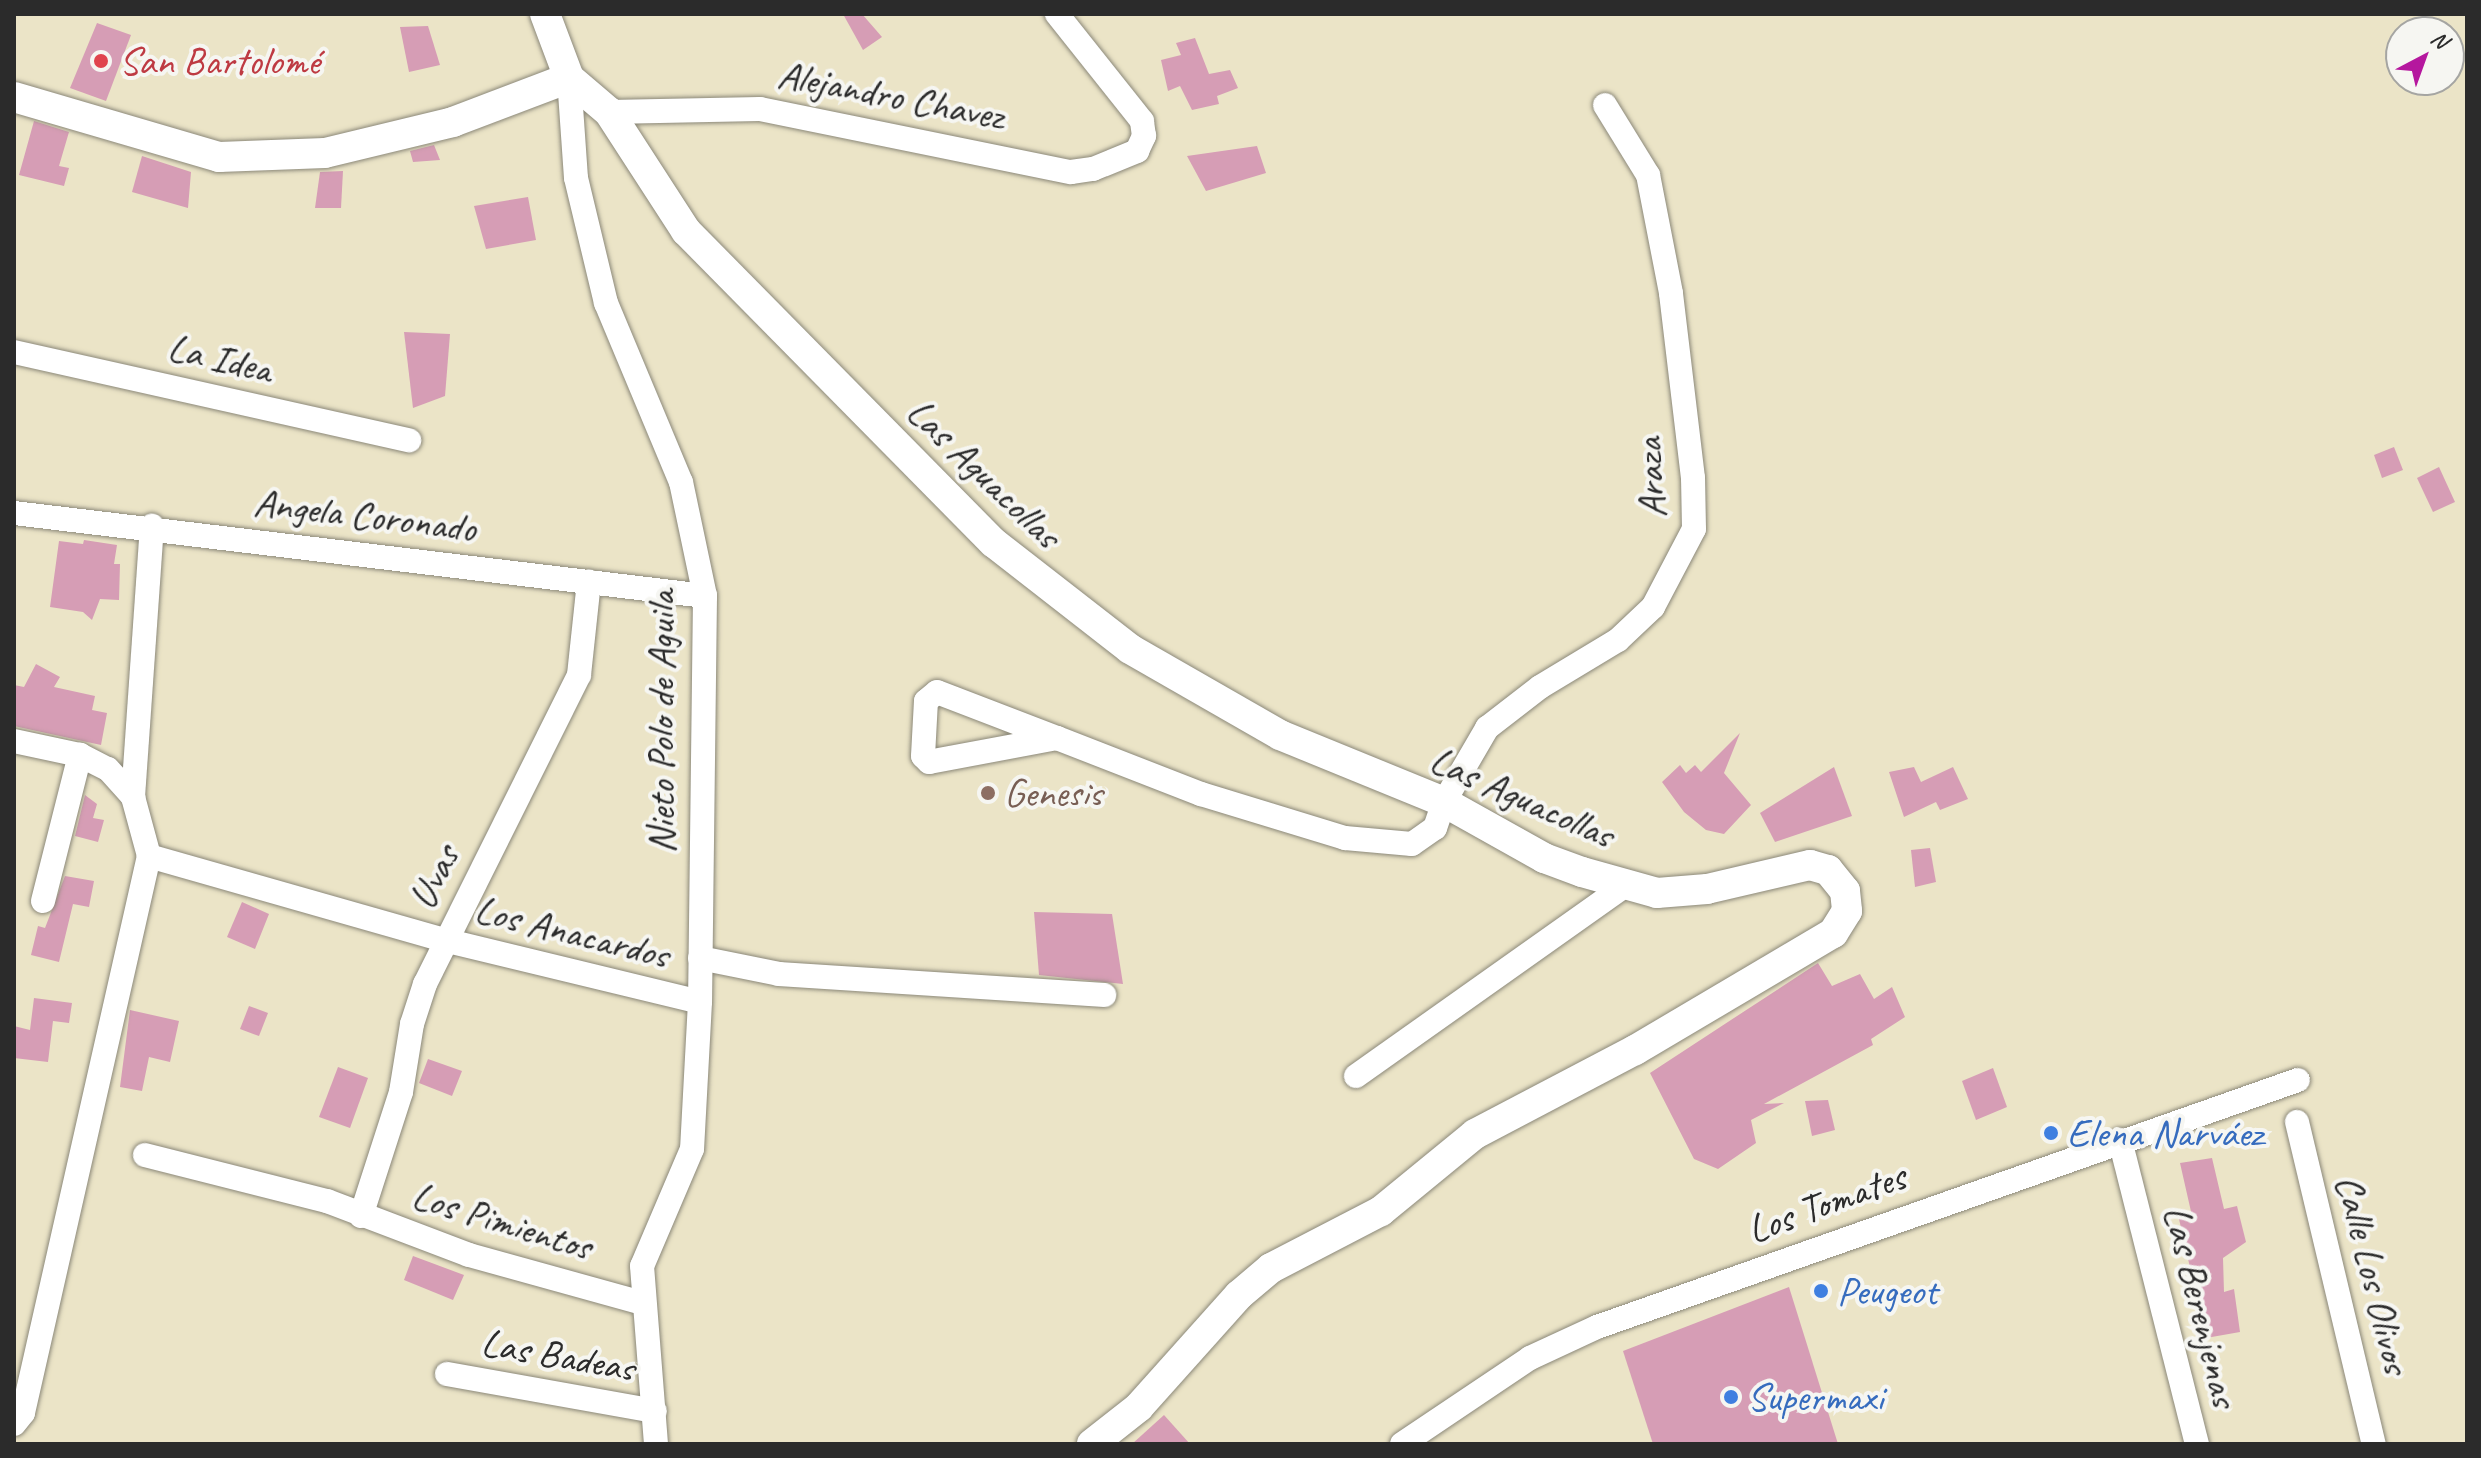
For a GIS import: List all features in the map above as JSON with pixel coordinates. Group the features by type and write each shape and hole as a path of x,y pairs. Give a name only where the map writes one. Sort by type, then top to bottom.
{"street":[{"name":"Nieto Polo de Aguila","path":"545,14 569,78 576,178 606,303 681,482 705,596 700,1002 692,1149 642,1266 642,1303 656,1444"},
{"name":"Alejandro Chavez","path":"609,112 773,111 1071,172 1137,151 1144,136 1142,121 1057,14"},
{"path":"14,97 219,157 325,153 453,122 569,78"},
{"name":"Las Aguacollas","path":"569,78 609,112 686,231 952,503 1037,580 1130,649 1204,694 1333,760 1444,802 1544,858 1626,885 1682,892 1810,865 1839,879 1847,911 1833,933 1779,968 1475,1134 1381,1211 1271,1268 1239,1295 1139,1407 1092,1444"},
{"name":"Araza","path":"1057,738 929,762 923,756 926,701 937,692 1057,738 1201,794 1345,838 1412,844 1435,828 1444,802 1487,728 1540,687 1618,640 1653,607 1694,529 1676,339 1655,204 1636,149 1605,105"},
{"name":"La Idea","path":"14,352 409,440"},
{"name":"Angela Coronado","path":"14,513 152,526 705,596"},
{"path":"14,1424 23,1413 149,856 133,797 152,526"},
{"name":"Uvas","path":"350,1212 401,1092 412,1024 444,940 579,675 589,582"},
{"path":"14,741 80,755 108,769 133,797"},
{"path":"43,901 80,755"},
{"name":"Los Anacardos","path":"149,856 444,940 700,1002"},
{"path":"1356,1076 1626,885"},
{"path":"700,958 779,974 1104,995"},
{"name":"Los Tomates","path":"1402,1444 1530,1358 1597,1327 2120,1140 2298,1080"},
{"name":"Calle Los Olivos","path":"2297,1122 2374,1444"},
{"name":"Las Berenjenas","path":"2120,1140 2197,1444"},
{"name":"Los Pimientos","path":"145,1155 350,1212 469,1255 642,1303"},
{"name":"Las Badeas","path":"447,1374 655,1411"}],"building":[{"path":"843,14 862,14 882,37 863,50"},
{"name":"San Bartolomé","path":"97,23 131,35 106,101 70,88"},
{"path":"428,26 440,65 409,72 400,27"},
{"path":"1195,38 1209,74 1230,70 1238,88 1217,96 1219,104 1192,110 1180,86 1168,91 1161,60 1181,55 1176,43"},
{"path":"34,121 69,132 59,166 69,168 64,186 19,175"},
{"path":"434,145 440,160 413,162 410,151"},
{"path":"1257,146 1266,173 1206,191 1187,156"},
{"path":"142,156 191,172 188,208 132,192"},
{"path":"343,171 341,208 315,208 320,172"},
{"path":"528,197 536,240 486,249 474,206"},
{"path":"404,332 450,334 445,396 413,408"},
{"path":"2394,447 2403,470 2382,478 2374,455"},
{"path":"2439,467 2455,502 2433,512 2417,478"},
{"path":"84,540 117,545 114,564 120,564 119,600 100,599 92,620 83,612 50,607 59,541 83,544"},
{"path":"36,664 60,677 54,687 95,696 92,710 107,713 101,745 14,726 14,685 24,687"},
{"path":"1740,733 1724,773 1751,805 1724,834 1706,830 1684,812 1662,782 1680,765 1686,773 1695,765 1701,772"},
{"path":"1834,767 1852,816 1775,842 1760,813"},
{"path":"1914,767 1921,782 1953,767 1968,799 1940,810 1936,802 1904,817 1889,772"},
{"path":"85,795 97,804 93,818 104,820 98,842 75,836"},
{"path":"1930,848 1936,882 1915,887 1911,850"},
{"path":"65,876 94,881 89,907 73,904 59,962 31,955 38,926 45,928"},
{"path":"242,902 269,914 255,949 227,937"},
{"path":"1034,912 1112,914 1123,984 1039,975"},
{"path":"1818,963 1832,986 1860,974 1874,999 1892,987 1905,1017 1871,1039 1873,1045 1764,1104 1784,1103 1751,1120 1756,1143 1718,1169 1694,1159 1650,1073"},
{"path":"34,998 72,1003 69,1023 53,1021 48,1062 14,1058 14,1026 30,1030"},
{"path":"249,1006 268,1013 259,1036 240,1029"},
{"path":"130,1010 179,1021 170,1062 149,1057 142,1091 120,1087"},
{"path":"428,1059 462,1071 452,1096 419,1083"},
{"path":"338,1067 368,1078 350,1128 319,1117"},
{"path":"1993,1068 2007,1107 1976,1120 1962,1081"},
{"path":"1828,1100 1835,1130 1812,1136 1805,1101"},
{"path":"2212,1158 2224,1209 2237,1206 2246,1242 2223,1258 2224,1292 2234,1289 2240,1332 2206,1338 2179,1219 2192,1216 2180,1163"},
{"path":"413,1256 464,1275 453,1300 404,1280"},
{"name":"Supermaxi","path":"1789,1287 1838,1444 1653,1444 1623,1351"},
{"path":"1164,1415 1190,1444 1132,1444"}],"place":[{"name":"San Bartolomé","path":"101,61"},
{"name":"Genesis","path":"988,793"},
{"name":"Elena Narváez","path":"2051,1133"},
{"name":"Peugeot","path":"1821,1291"},
{"name":"Supermaxi","path":"1731,1397"}]}
